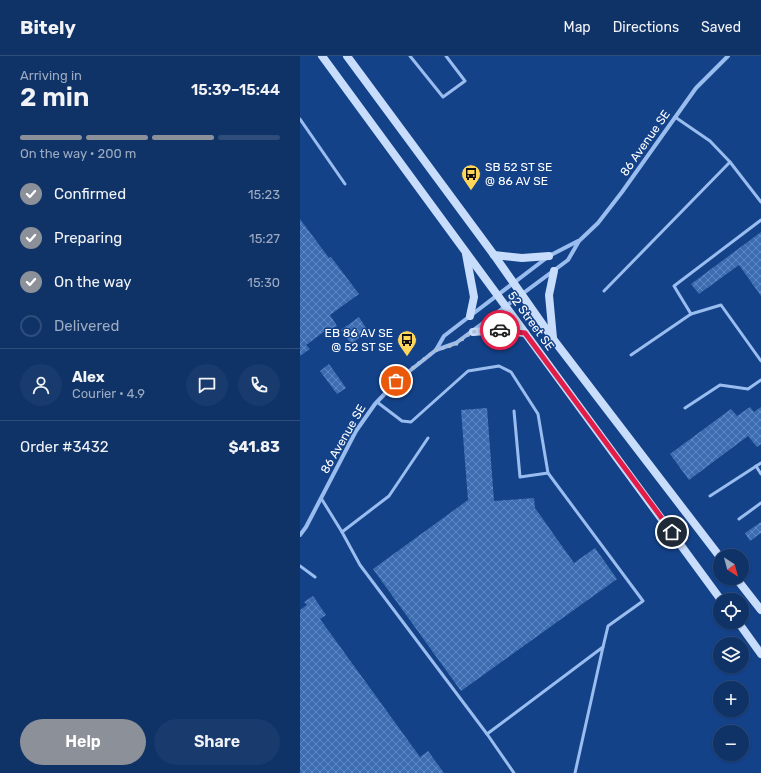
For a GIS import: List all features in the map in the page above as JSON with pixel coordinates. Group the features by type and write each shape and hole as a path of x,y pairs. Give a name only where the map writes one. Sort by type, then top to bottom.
{"main road":[{"name":"52 Street SE","path":"322,56 717,593"},
{"name":"52 Street SE","path":"347,56 494,255 553,339 714,549"},
{"path":"466,251 474,297 470,316"},
{"path":"494,255 522,258 549,256"},
{"path":"553,339 549,295 554,272"},
{"path":"472,332 499,330 525,333"},
{"path":"741,585 761,610"},
{"path":"743,629 760,652"}],"street":[{"name":"86 Avenue SE","path":"300,535 306,527 356,431 377,402 396,381 436,350 456,344 568,260 579,241 598,223 622,192 696,88 728,56"},
{"name":"86 Avenue SE","path":"436,350 444,336 470,316 549,256 579,241"}],"lane":[{"path":"410,56 443,97 465,81 446,56"},
{"path":"675,117 710,141 730,162 761,202"},
{"path":"300,119 345,184"},
{"path":"604,292 730,162"},
{"path":"691,314 674,286 761,220"},
{"path":"631,355 691,314 721,305 761,361"},
{"path":"377,402 402,421 411,422 468,371 499,366 511,372 538,414 548,473 644,601 608,626 575,773"},
{"path":"685,408 720,385 748,389 761,380"},
{"path":"514,411 520,477 548,473"},
{"path":"342,532 389,496 428,438"},
{"path":"710,496 761,463"},
{"path":"756,466 761,474"},
{"path":"321,498 360,565 487,734 514,773"},
{"path":"738,520 761,503"},
{"path":"300,566 315,576"},
{"path":"487,734 603,647"}],"building":[{"path":"300,219 329,258 331,257 359,294 330,315 337,326 331,330 329,328 306,345 310,349 300,356"},
{"path":"761,232 761,296 739,265 699,294 691,284"},
{"path":"359,317 368,331 351,344 341,330"},
{"path":"329,364 346,388 337,394 320,371"},
{"path":"750,407 754,412 761,407 761,444 757,447 748,436 689,480 670,454 731,409 737,416"},
{"path":"487,408 494,501 534,498 535,508 574,563 595,548 617,579 461,691 373,569 468,500 461,410"},
{"path":"761,522 761,533 750,541 745,533"},
{"path":"313,596 326,615 320,619 420,757 428,751 444,773 300,773 300,610 307,605 304,602"}],"way so far":[{"path":"396,381 436,350 456,344 472,332 500,330"}],"place":[{"name":"SB 52 ST SE @ 86 AV SE","path":"471,191"},
{"name":"EB 86 AV SE @ 52 ST SE","path":"407,357"}],"route":[{"path":"500,330 525,333 672,532"}]}
